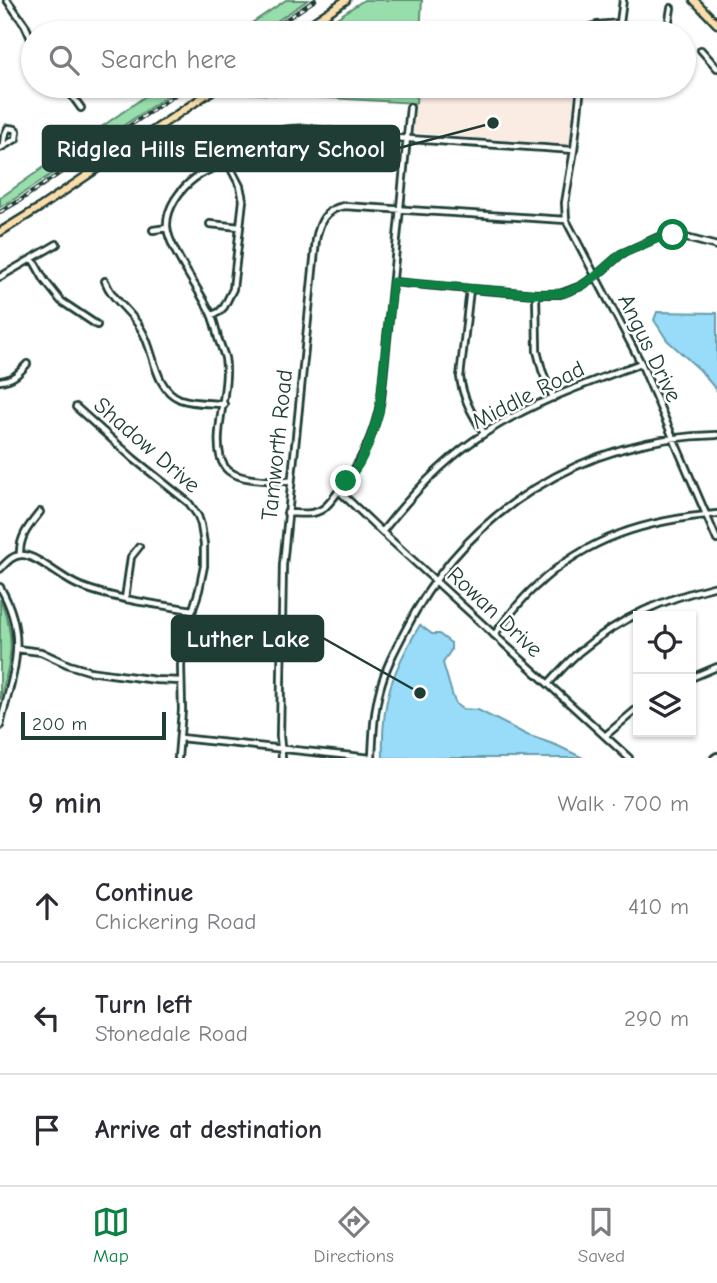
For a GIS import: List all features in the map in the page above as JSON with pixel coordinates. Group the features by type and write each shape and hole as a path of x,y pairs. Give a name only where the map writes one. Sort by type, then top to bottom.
{"main road":[{"path":"315,21 346,0"},
{"path":"694,0 717,24"},
{"path":"0,232 201,98"}],"street":[{"path":"7,0 22,21"},
{"path":"620,21 623,0"},
{"path":"669,21 671,8"},
{"path":"701,50 717,68"},
{"path":"74,98 81,108"},
{"path":"566,220 565,203 580,98"},
{"path":"287,513 314,513 325,508 359,464 379,412 410,107"},
{"path":"290,481 235,476 226,470 221,460 217,443 226,381 225,359 212,315 167,228 171,207 185,187 206,171 272,134 299,128 574,150"},
{"path":"212,315 224,307 233,289 240,227 243,195 227,161"},
{"name":"Tamworth Road","path":"282,758 283,565 316,240 320,223 329,212 344,206 566,220"},
{"name":"Angus Drive","path":"566,220 641,363 717,540"},
{"path":"210,224 240,227"},
{"path":"153,230 167,228"},
{"path":"393,282 536,294 565,293 596,276 621,254 663,236 675,235 717,246"},
{"path":"0,277 57,244"},
{"path":"32,258 52,292 97,325"},
{"path":"105,281 109,292 143,331 166,389 181,399 223,404"},
{"path":"470,289 460,377 467,406 484,433"},
{"path":"536,294 537,351 554,398"},
{"name":"Middle Road","path":"382,533 428,479 484,433 554,398 641,363"},
{"path":"0,381 12,379 27,364"},
{"name":"Shadow Drive","path":"76,407 134,459 179,494 198,516 203,535 204,566 184,645 178,758"},
{"path":"180,738 372,758 379,690 387,667 412,615 435,581 449,561 482,528 536,486 598,457 643,443 717,435"},
{"name":"Rowan Drive","path":"339,491 629,758"},
{"path":"20,555 22,537 40,512"},
{"path":"494,635 537,584 585,550 609,537 639,526 717,514"},
{"path":"125,599 131,557 139,547"},
{"path":"0,569 12,558 20,555 34,558 77,585 107,596 192,610"},
{"path":"548,684 575,655 614,627 656,604 717,586"},
{"path":"0,587 15,626 17,649 13,678 0,726"},
{"path":"17,649 41,652 89,671 181,681"},
{"path":"696,676 717,667"},
{"path":"605,736 633,712"}],"shaded area":[{"path":"416,98 574,98 570,145 413,133"}],"green space":[{"path":"286,0 308,0 277,21 255,21"},
{"path":"364,0 422,0 421,21 332,21"},
{"path":"143,98 164,98 0,207 0,198"},
{"path":"330,98 416,98 416,103"},
{"path":"0,599 9,626 10,649 0,700"}],"water":[{"path":"657,312 717,313 717,391 700,370 667,340 654,320"},
{"path":"420,625 451,643 451,650 443,663 453,697 462,709 478,710 527,735 583,758 383,758 384,720 390,689 402,658"}],"railway":[{"path":"284,21 315,0"},
{"path":"0,212 170,98"}],"place":[{"name":"Ridglea Hills Elementary School","path":"493,123"},
{"name":"Luther Lake","path":"420,693"}],"route":[{"path":"346,481 368,446 379,412 393,282 536,294 565,293 596,276 621,254 663,236 673,235"}]}
